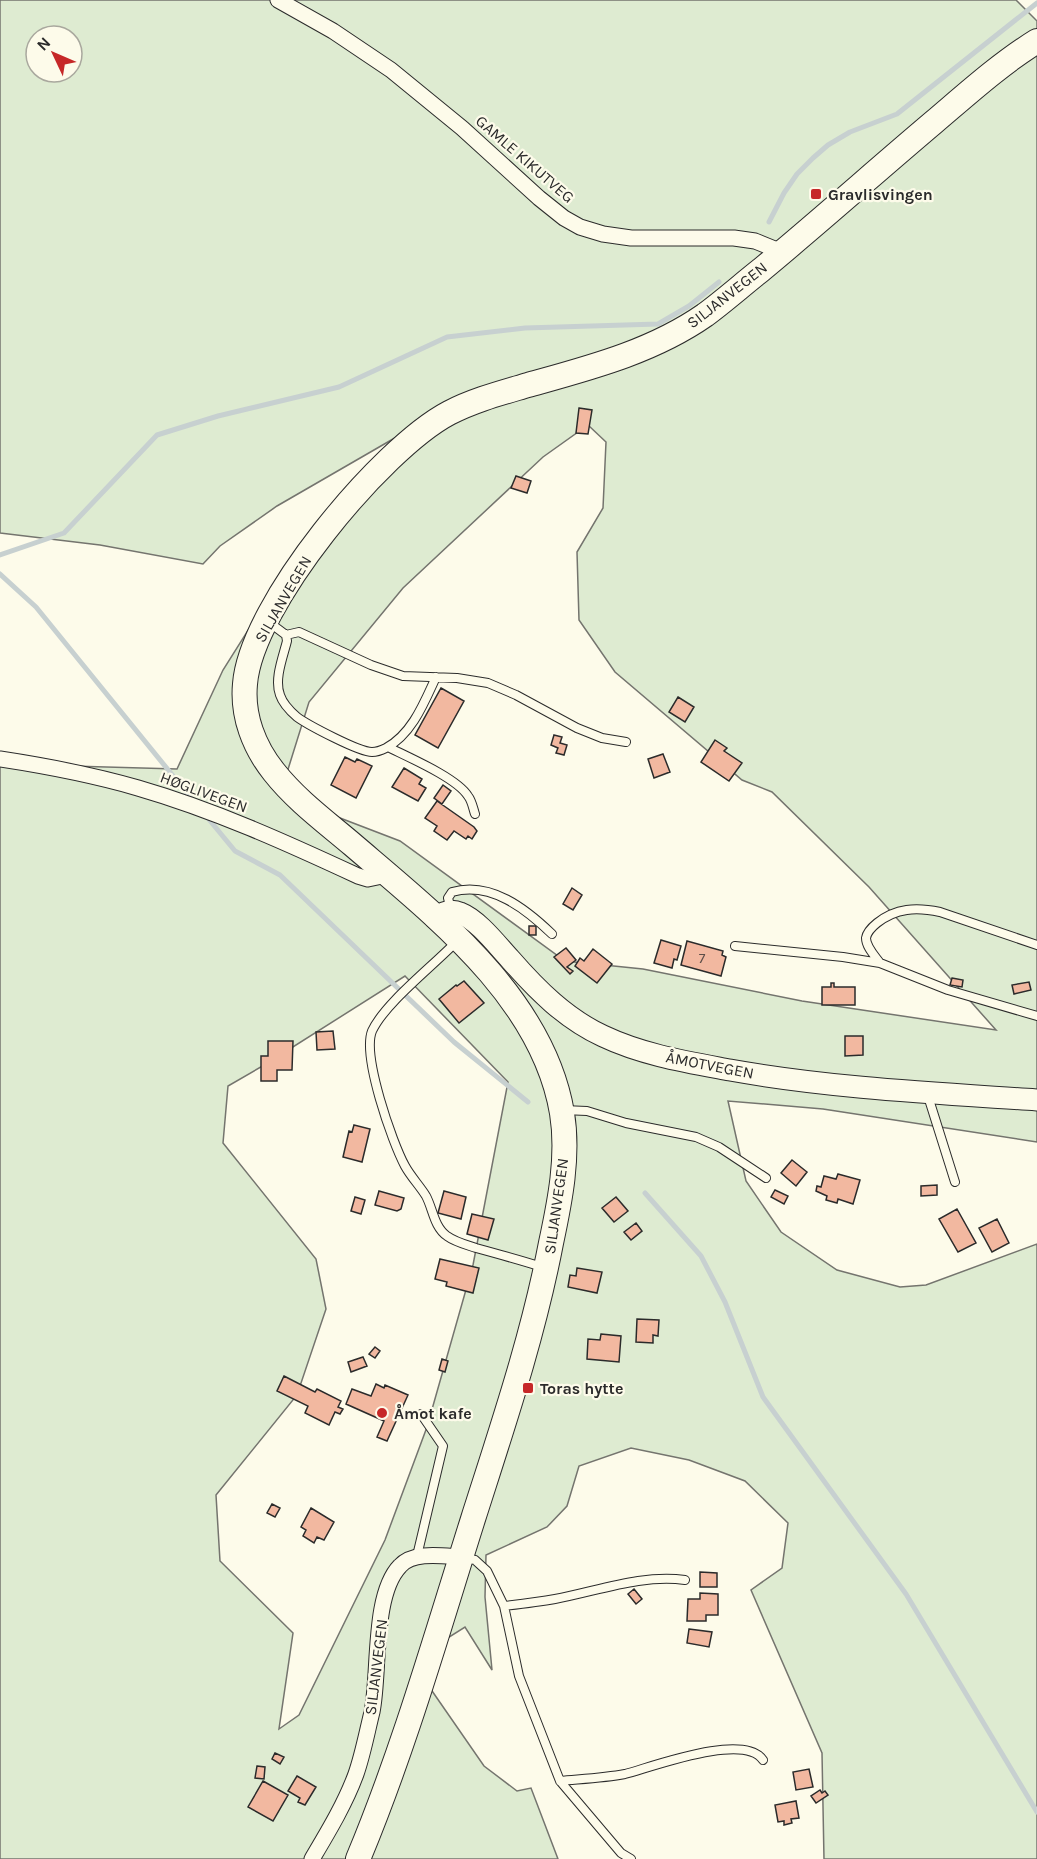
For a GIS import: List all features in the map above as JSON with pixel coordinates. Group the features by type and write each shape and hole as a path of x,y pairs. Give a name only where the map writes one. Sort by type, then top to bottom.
{"main road":[{"name":"SILJANVEGEN","path":"358,1859 380,1806 399,1750 513,1394 546,1269 560,1201 564,1129 562,1110 550,1067 529,1026 500,986 458,940 444,915 387,875 300,800 272,770 256,744 247,717 245,683 253,651 266,621 296,571 350,501 386,461 428,426 478,400 614,360 668,337 706,314 974,88 1037,41"},
{"name":"ÅMOTVEGEN","path":"444,915 457,912 468,917 534,986 564,1013 602,1036 657,1055 684,1062 808,1082 1037,1100"}],"street":[{"name":"GAMLE KIKUTVEG","path":"278,0 333,31 391,70 462,128 539,198 564,218 580,227 603,234 631,238 734,238 755,241 782,252"},
{"name":"HØGLIVEGEN","path":"0,759 49,767 130,786 240,824 358,876 368,879 387,875"},
{"path":"417,1558 461,1557"},
{"name":"SILJANVEGEN","path":"312,1859 356,1774 372,1709 387,1585 404,1561 417,1558"}],"lane":[{"path":"266,621 286,635 287,641 278,680 280,695 287,708 298,718 361,750 372,752 388,747 400,737 411,725 436,678"},
{"path":"286,635 299,632 386,671 403,676 457,678 488,683 516,695 576,728 602,738 626,742"},
{"path":"388,747 462,788 469,797 475,814"},
{"path":"444,915 448,898 452,892 460,890 483,892 499,896 522,908 552,934"},
{"path":"880,963 867,944 868,932 888,916 904,909 926,909 940,912 1037,945"},
{"path":"458,940 395,1001 378,1022 370,1037 371,1064 394,1142 406,1169 426,1196 436,1223 444,1234 471,1246 546,1269"},
{"path":"735,946 880,963 948,990 1037,1017"},
{"path":"926,1092 955,1182"},
{"path":"562,1110 587,1111 696,1137 719,1148 766,1178"},
{"path":"417,1558 443,1446 421,1414"},
{"path":"461,1557 475,1560 487,1571 504,1606 519,1676 560,1781 621,1853 631,1859"},
{"path":"504,1606 556,1599 614,1585 672,1578 685,1580"},
{"path":"560,1781 624,1774 672,1759 710,1752 752,1751 760,1755 763,1760"}],"green space":[{"path":"0,0 1016,0 1037,21 1037,1142 823,1109 728,1101 746,1181 781,1232 837,1270 900,1287 926,1285 1037,1244 1037,1859 824,1859 822,1753 751,1590 782,1568 788,1523 745,1481 689,1460 631,1448 579,1466 567,1506 547,1527 486,1555 485,1597 492,1670 465,1627 438,1644 430,1688 484,1766 517,1791 531,1788 558,1859 0,1859 0,764 177,769 223,670 274,589 419,424 277,506 220,546 203,564 100,545 0,533","holes":["588,425 606,442 603,508 577,552 579,620 615,672 742,780 772,792 869,887 996,1030 802,1001 643,969 565,961 400,841 280,795 309,702 403,588 543,457","405,976 508,1082 473,1265 427,1427 385,1540 299,1715 279,1729 293,1633 220,1561 216,1495 297,1395 326,1309 316,1259 223,1143 228,1086"]}],"building":[{"path":"579,408 592,410 588,434 576,433"},
{"path":"516,476 531,481 527,493 511,488"},
{"path":"441,688 464,701 438,748 415,735"},
{"path":"678,697 694,707 685,722 669,712"},
{"path":"554,735 562,737 560,743 567,745 564,755 556,753 558,748 551,745"},
{"path":"715,740 727,748 724,751 742,763 729,781 701,762"},
{"path":"663,754 670,772 654,778 648,759"},
{"path":"345,757 355,762 357,759 372,766 356,798 331,785"},
{"path":"404,768 422,779 419,784 426,788 418,801 392,787"},
{"path":"443,785 451,791 442,804 434,798"},
{"path":"437,801 474,827 477,831 472,839 468,836 466,839 454,831 447,840 434,831 437,826 425,818"},
{"path":"572,888 582,895 573,910 563,904"},
{"path":"529,926 536,926 536,935 529,935"},
{"path":"661,940 681,946 672,968 654,963"},
{"path":"687,941 723,951 722,955 726,957 721,976 681,965"},
{"path":"566,948 576,960 567,967 573,971 570,974 554,957"},
{"path":"593,949 612,964 597,983 575,966 580,958 584,961"},
{"path":"952,978 963,980 962,987 950,985"},
{"path":"464,981 484,1003 459,1023 439,999"},
{"path":"1029,982 1031,990 1014,994 1012,985"},
{"path":"831,983 834,983 834,987 855,987 855,1005 822,1005 822,987 831,987"},
{"path":"333,1031 335,1049 317,1050 316,1032"},
{"path":"845,1036 863,1036 863,1055 845,1056"},
{"path":"268,1041 293,1041 292,1070 277,1070 277,1081 261,1081 261,1056 268,1056"},
{"path":"354,1125 370,1129 362,1162 343,1157 349,1131 352,1132"},
{"path":"792,1160 807,1172 796,1186 781,1173"},
{"path":"838,1174 860,1180 853,1204 838,1199 837,1203 826,1200 827,1196 816,1191 817,1186 821,1187 824,1176 836,1179"},
{"path":"937,1185 937,1195 921,1196 921,1186"},
{"path":"775,1190 788,1196 784,1204 771,1197"},
{"path":"379,1191 404,1198 401,1209 397,1211 375,1205"},
{"path":"444,1191 466,1197 461,1219 438,1213"},
{"path":"355,1197 365,1200 361,1214 351,1211"},
{"path":"616,1197 628,1211 614,1222 602,1208"},
{"path":"957,1209 976,1243 958,1252 939,1219"},
{"path":"472,1214 494,1219 488,1240 467,1234"},
{"path":"997,1219 1009,1243 992,1252 979,1228"},
{"path":"636,1223 642,1231 631,1240 624,1232"},
{"path":"440,1259 479,1268 473,1293 446,1286 447,1282 435,1279"},
{"path":"577,1268 602,1272 597,1293 568,1287 570,1275 576,1276"},
{"path":"637,1319 659,1320 658,1336 653,1335 653,1343 636,1342"},
{"path":"601,1334 621,1336 619,1362 587,1359 588,1339 600,1340"},
{"path":"375,1347 380,1351 375,1358 369,1354"},
{"path":"363,1357 367,1366 351,1372 348,1362"},
{"path":"442,1359 448,1361 445,1372 439,1370"},
{"path":"284,1376 315,1392 317,1389 341,1401 338,1407 343,1409 340,1414 335,1412 329,1425 305,1413 308,1406 277,1391"},
{"path":"376,1384 384,1388 385,1385 408,1395 387,1441 377,1437 384,1421 346,1404 352,1389 371,1396"},
{"path":"272,1504 280,1508 275,1517 267,1513"},
{"path":"311,1508 334,1522 324,1540 317,1537 314,1543 303,1536 306,1530 301,1527"},
{"path":"700,1572 717,1573 717,1587 700,1587"},
{"path":"634,1589 642,1599 636,1604 628,1594"},
{"path":"700,1593 718,1594 718,1615 706,1615 706,1621 687,1621 688,1599 700,1599"},
{"path":"689,1629 712,1632 709,1647 687,1643"},
{"path":"275,1753 284,1757 280,1764 272,1759"},
{"path":"257,1766 265,1767 264,1779 255,1778"},
{"path":"809,1769 813,1787 796,1790 793,1772"},
{"path":"297,1776 316,1787 305,1805 298,1802 300,1798 288,1791"},
{"path":"263,1781 288,1795 273,1821 248,1807"},
{"path":"820,1790 822,1793 825,1791 828,1795 816,1803 811,1796"},
{"path":"796,1801 799,1818 791,1819 792,1823 784,1825 784,1821 778,1822 775,1805"}],"waterway":[{"path":"769,222 797,174 828,145 850,132 897,114 1037,3"},
{"path":"0,555 64,533 157,435 218,416 339,387 447,337 525,328 658,324 689,306 719,282"},
{"path":"0,574 36,607 195,803"},
{"path":"207,817 235,851 280,875 454,1042 528,1102"},
{"path":"645,1193 701,1256 725,1302 763,1397 906,1594 1037,1812"}],"place":[{"name":"Gravlisvingen","path":"816,194"},
{"name":"Toras hytte","path":"528,1388"},
{"name":"Åmot kafe","path":"382,1413"}]}
